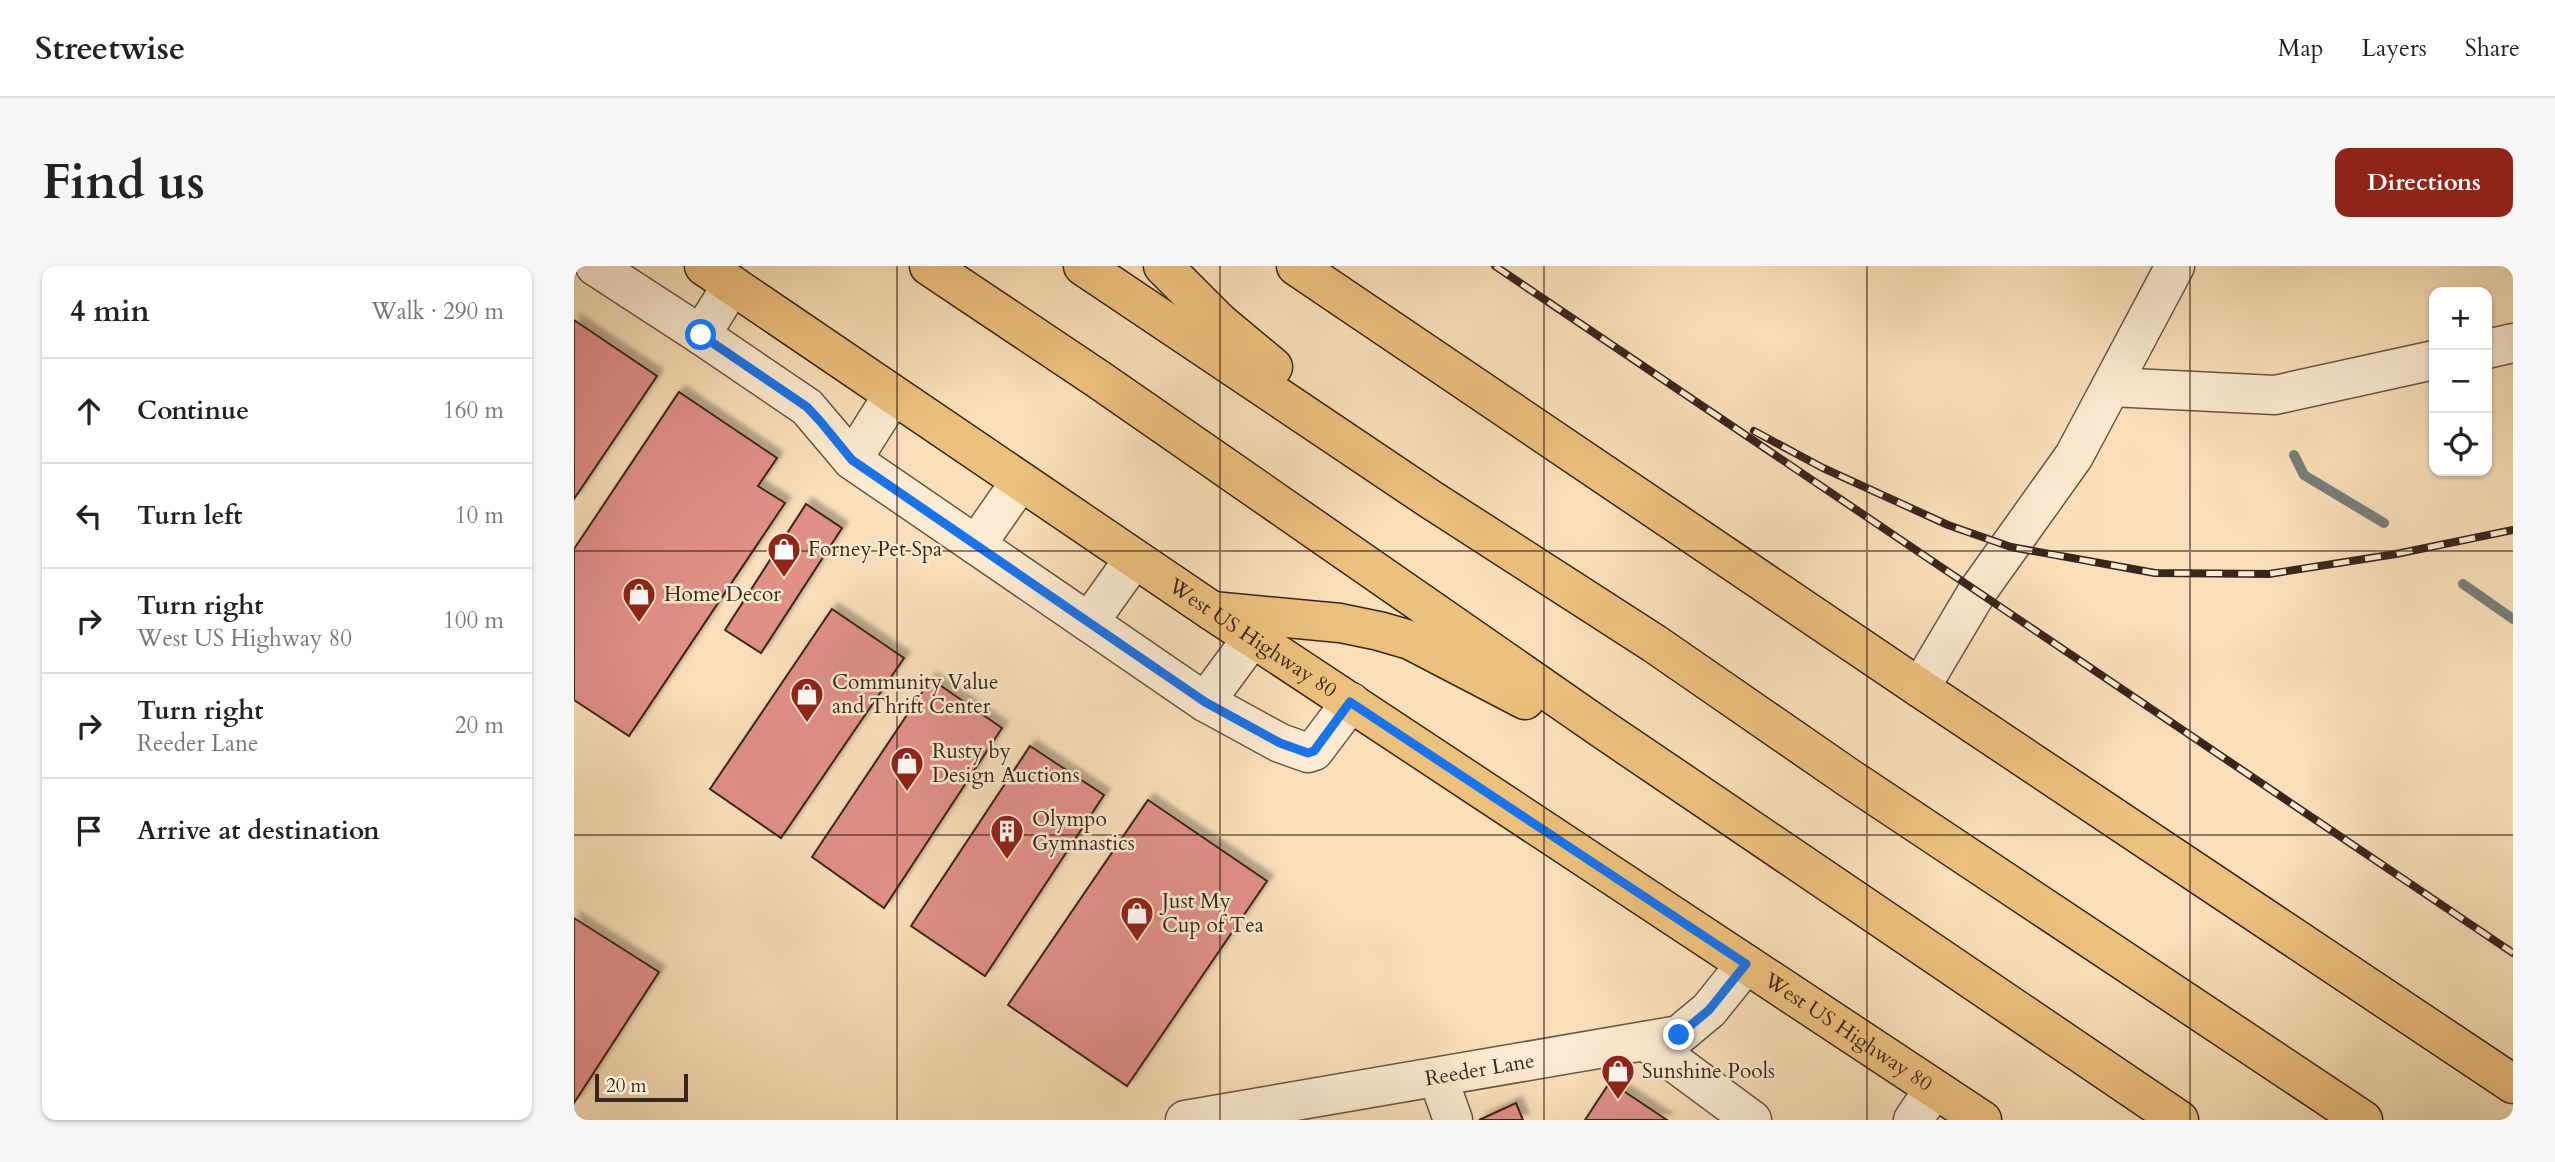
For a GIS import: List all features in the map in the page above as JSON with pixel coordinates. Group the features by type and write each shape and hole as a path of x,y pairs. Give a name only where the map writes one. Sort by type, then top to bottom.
{"main road":[{"path":"929,266 1098,379 1601,728 2179,1120"},
{"path":"1083,266 1430,499 1655,644 1849,778 2363,1120"},
{"path":"1163,266 1219,322 1430,499"},
{"path":"1296,266 1920,688 2513,1084"},
{"name":"West US Highway 80","path":"718,276 1134,559 1982,1120"},
{"path":"1212,611 1340,623 1410,640 1547,712 1601,728"}],"street":[{"path":"595,266 807,407 852,460 1205,702 1280,743 1308,753 1314,751 1350,702"},
{"path":"1920,688 1977,592 2074,456 2175,266"},
{"path":"701,335 718,276"},
{"path":"2492,348 2513,343"},
{"path":"2110,387 2275,394 2429,361"},
{"path":"852,460 893,395"},
{"path":"976,545 1020,482"},
{"path":"1089,622 1134,559"},
{"path":"1205,702 1253,637"},
{"name":"Reeder Lane","path":"1185,1120 1679,1035 1709,1010 1746,964"},
{"path":"1645,1041 1752,1120"},
{"path":"1438,1078 1453,1120"},
{"path":"1913,1120 1934,1088"}],"building":[{"path":"574,320 657,376 574,499"},
{"name":"Home Decor","path":"679,392 777,458 758,486 785,503 629,736 574,700 574,549"},
{"name":"Forney Pet Spa","path":"806,504 842,528 761,653 725,630"},
{"name":"Community Value and Thrift Center","path":"832,609 904,658 781,838 710,789"},
{"name":"Rusty by Design Auctions","path":"931,679 1002,728 884,908 812,857"},
{"name":"Olympo Gymnastics","path":"1030,746 1104,795 985,976 911,926"},
{"name":"Just My Cup of Tea","path":"1148,800 1267,881 1127,1086 1008,1005"},
{"path":"574,918 659,972 574,1103"},
{"name":"Sunshine Pools","path":"1610,1082 1667,1120 1585,1120"},
{"path":"1516,1103 1523,1120 1479,1120"}],"waterway":[{"path":"2294,455 2304,475 2384,523"},
{"path":"2463,584 2513,619"}],"railway":[{"path":"1495,266 2513,953"},
{"path":"1754,431 1823,468 1948,525 2011,547 2155,573 2269,574 2396,554 2513,530"}],"place":[{"name":"Forney Pet Spa","path":"784,579"},
{"name":"Home Decor","path":"639,624"},
{"name":"Community Value and Thrift Center","path":"807,724"},
{"name":"Rusty by Design Auctions","path":"907,793"},
{"name":"Olympo Gymnastics","path":"1007,861"},
{"name":"Just My Cup of Tea","path":"1137,943"},
{"name":"Sunshine Pools","path":"1618,1101"}],"route":[{"path":"701,335 807,407 852,460 1205,702 1280,743 1308,753 1314,751 1350,702 1746,964 1709,1010 1679,1035"}]}
